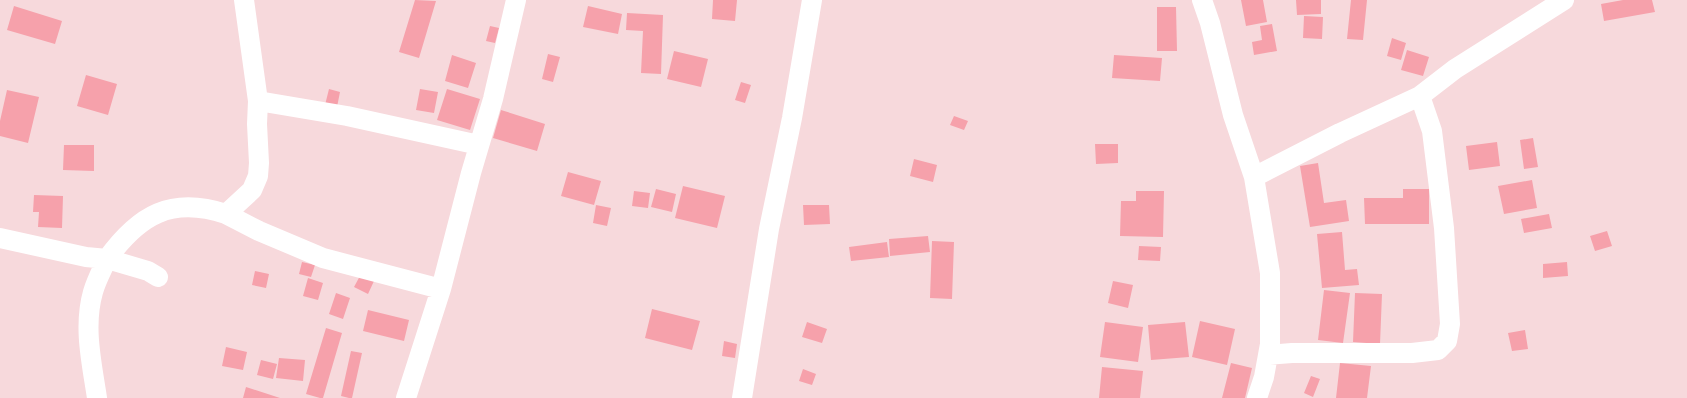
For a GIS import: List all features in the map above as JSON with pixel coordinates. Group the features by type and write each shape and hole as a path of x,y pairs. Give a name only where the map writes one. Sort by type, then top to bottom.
{"street":[{"path":"226,214 252,190 258,176 258,101 244,0"},
{"path":"406,398 441,288 493,99 516,0"},
{"path":"742,398 769,228 792,118 812,0"},
{"path":"1202,0 1210,23 1234,116 1254,177 1270,273 1270,344 1258,398"},
{"path":"1254,177 1340,133 1420,96 1455,70 1564,0"},
{"path":"1268,355 1292,353 1412,353 1438,350 1447,341 1450,324 1444,228 1432,132 1420,96"},
{"path":"258,101 347,116 479,145"},
{"path":"97,398 89,344 89,314 93,292 107,260 117,246 139,224 162,211 183,207 209,209 226,214 259,231 323,258 441,288"},
{"path":"0,238 107,260 148,271 158,277"}],"building":[{"path":"415,0 436,1 419,58 399,52"},
{"path":"713,0 737,0 735,21 712,19"},
{"path":"1241,0 1263,0 1267,22 1246,26"},
{"path":"1296,0 1321,0 1321,14 1297,15"},
{"path":"1351,0 1367,0 1363,40 1347,39"},
{"path":"1623,0 1652,0 1655,12 1604,21 1601,4"},
{"path":"14,6 62,21 55,44 7,30"},
{"path":"588,6 622,14 618,34 583,27"},
{"path":"1157,7 1176,7 1177,51 1157,51"},
{"path":"627,13 663,15 661,74 641,73 643,31 626,30"},
{"path":"1304,16 1323,17 1322,39 1303,38"},
{"path":"1272,24 1277,51 1254,55 1252,42 1262,40 1260,26"},
{"path":"490,26 499,28 495,43 486,41"},
{"path":"1392,38 1406,43 1401,60 1387,56"},
{"path":"1407,50 1429,57 1423,76 1401,70"},
{"path":"674,51 708,59 701,87 667,79"},
{"path":"548,54 560,57 553,82 542,79"},
{"path":"452,55 476,63 468,88 445,81"},
{"path":"1114,55 1162,58 1160,81 1112,78"},
{"path":"86,75 117,84 108,115 77,106"},
{"path":"741,82 751,85 745,103 735,100"},
{"path":"329,89 340,92 337,107 325,105"},
{"path":"420,89 438,92 434,113 416,110"},
{"path":"447,89 480,99 470,130 437,120"},
{"path":"7,90 39,97 28,143 0,136 0,121"},
{"path":"501,110 545,124 537,151 493,138"},
{"path":"954,116 968,121 964,130 950,125"},
{"path":"1533,138 1538,167 1524,169 1520,140"},
{"path":"1497,142 1500,166 1469,170 1466,146"},
{"path":"1095,144 1118,144 1118,163 1096,164"},
{"path":"64,145 94,145 94,171 63,170"},
{"path":"914,159 937,165 933,182 910,176"},
{"path":"1318,163 1324,203 1346,200 1349,221 1310,227 1300,166"},
{"path":"568,172 601,181 594,205 561,196"},
{"path":"1532,180 1537,208 1504,214 1498,186"},
{"path":"683,186 725,196 717,228 675,218"},
{"path":"656,189 676,194 672,212 651,207"},
{"path":"1403,189 1429,189 1429,224 1365,224 1364,198 1403,198"},
{"path":"634,191 650,193 648,208 632,206"},
{"path":"1136,191 1164,191 1163,237 1120,236 1121,201 1136,201"},
{"path":"34,195 63,196 62,228 38,227 39,212 33,212"},
{"path":"596,205 611,208 607,226 593,223"},
{"path":"803,205 829,205 830,224 804,225"},
{"path":"1549,214 1552,228 1524,233 1521,219"},
{"path":"1607,231 1612,246 1595,251 1590,236"},
{"path":"1342,232 1345,270 1357,269 1359,285 1322,288 1317,234"},
{"path":"928,236 930,252 890,256 889,239"},
{"path":"932,241 954,242 952,299 930,298"},
{"path":"887,242 889,257 851,261 849,247"},
{"path":"1139,246 1161,247 1160,261 1138,260"},
{"path":"302,262 315,265 311,277 299,274"},
{"path":"1567,262 1568,276 1543,278 1543,264"},
{"path":"255,271 269,274 266,288 252,285"},
{"path":"361,274 374,281 368,294 354,287"},
{"path":"308,278 323,283 318,300 303,296"},
{"path":"1113,281 1133,285 1128,308 1108,303"},
{"path":"1324,290 1350,293 1343,343 1318,340"},
{"path":"336,293 350,298 343,319 329,314"},
{"path":"1355,293 1382,294 1380,344 1353,342"},
{"path":"652,309 700,321 692,350 645,338"},
{"path":"368,310 409,320 404,341 363,331"},
{"path":"1200,321 1235,329 1227,365 1192,357"},
{"path":"807,322 827,329 822,343 802,337"},
{"path":"1105,322 1143,327 1138,362 1100,357"},
{"path":"1185,322 1189,357 1151,360 1148,325"},
{"path":"326,328 342,333 323,398 320,398 306,394"},
{"path":"1525,330 1528,349 1512,351 1508,333"},
{"path":"724,341 737,344 735,358 722,356"},
{"path":"226,347 247,352 243,370 222,366"},
{"path":"351,351 362,353 352,398 349,398 341,396"},
{"path":"279,358 305,360 303,381 276,378"},
{"path":"261,360 277,364 273,379 257,375"},
{"path":"1231,363 1252,368 1245,398 1222,398"},
{"path":"1340,363 1371,366 1367,398 1336,398"},
{"path":"1102,367 1143,371 1140,398 1099,398"},
{"path":"803,369 816,374 812,385 799,381"},
{"path":"1311,376 1320,379 1313,397 1304,393"},
{"path":"246,387 280,398 243,398"}]}
